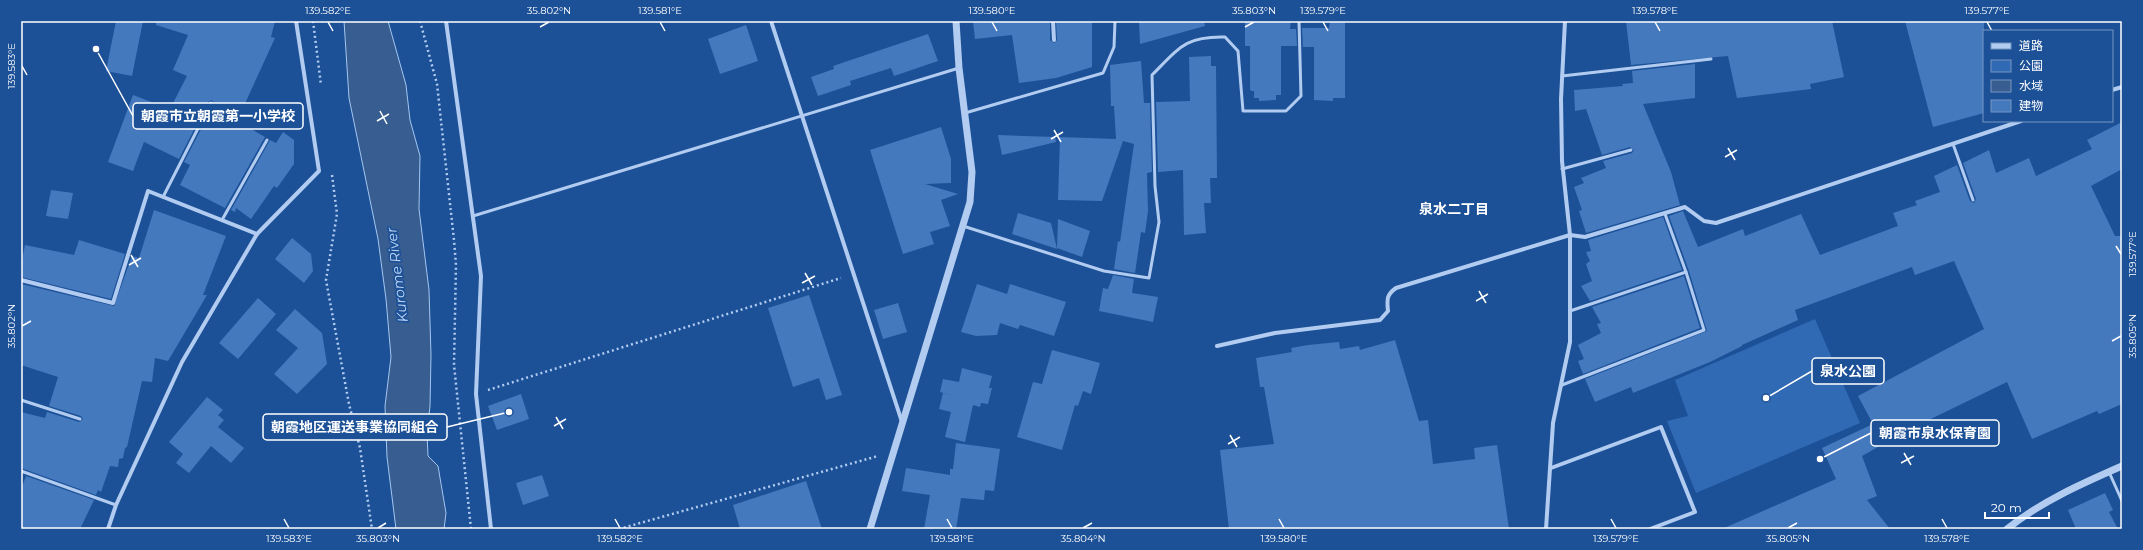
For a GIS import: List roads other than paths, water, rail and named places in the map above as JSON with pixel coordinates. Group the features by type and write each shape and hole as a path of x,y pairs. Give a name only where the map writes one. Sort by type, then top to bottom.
{"street":[{"path":"108,529 116,505 182,362 257,234 319,171 296,21"},
{"path":"446,21 481,276 476,394 491,529"},
{"path":"772,21 902,423"},
{"path":"870,529 970,202 972,172 959,68 956,21"},
{"path":"1053,21 1054,40"},
{"path":"1546,529 1553,423 1562,386 1570,342 1570,235 1562,169 1562,76 1565,21"},
{"path":"1217,346 1275,333 1380,320 1388,311 1387,299 1390,293 1396,288 1570,235 1585,237 1685,208 1704,221 1716,223 2018,122"},
{"path":"21,280 113,303 148,191 257,234"},
{"path":"1551,468 1661,427 1694,512 1650,529"},
{"path":"2007,529 2036,508 2073,487 2122,466"}],"lane":[{"path":"965,113 1103,73 1114,47 1115,21"},
{"path":"963,226 1104,271 1149,278 1159,222 1155,186 1152,75 1184,44 1206,36 1226,37 1238,52 1243,111 1286,111 1301,96 1299,21"},
{"path":"1562,76 1710,59"},
{"path":"473,216 959,68"},
{"path":"163,197 211,103"},
{"path":"222,220 267,140"},
{"path":"1953,144 1973,200"},
{"path":"1562,169 1631,150"},
{"path":"1562,386 1704,330 1686,272 1665,214"},
{"path":"1570,311 1686,272"},
{"path":"21,400 80,418"},
{"path":"21,471 116,505"},
{"path":"2109,472 2122,502"}],"water":[{"name":"Kurome River","path":"344,21 388,21 406,85 410,120 420,156 419,209 429,290 431,355 430,406 427,433 428,456 438,466 446,513 444,529 396,529 387,457 385,406 391,357 386,299 378,239 349,98"}],"place":[{"name":"朝霞市立朝霞第一小学校","path":"96,49"},
{"name":"泉水公園","path":"1766,398"},
{"name":"朝霞地区運送事業協同組合","path":"509,412"},
{"name":"朝霞市泉水保育園","path":"1820,459"}],"district":[{"name":"泉水二丁目","path":"1454,209"}]}
